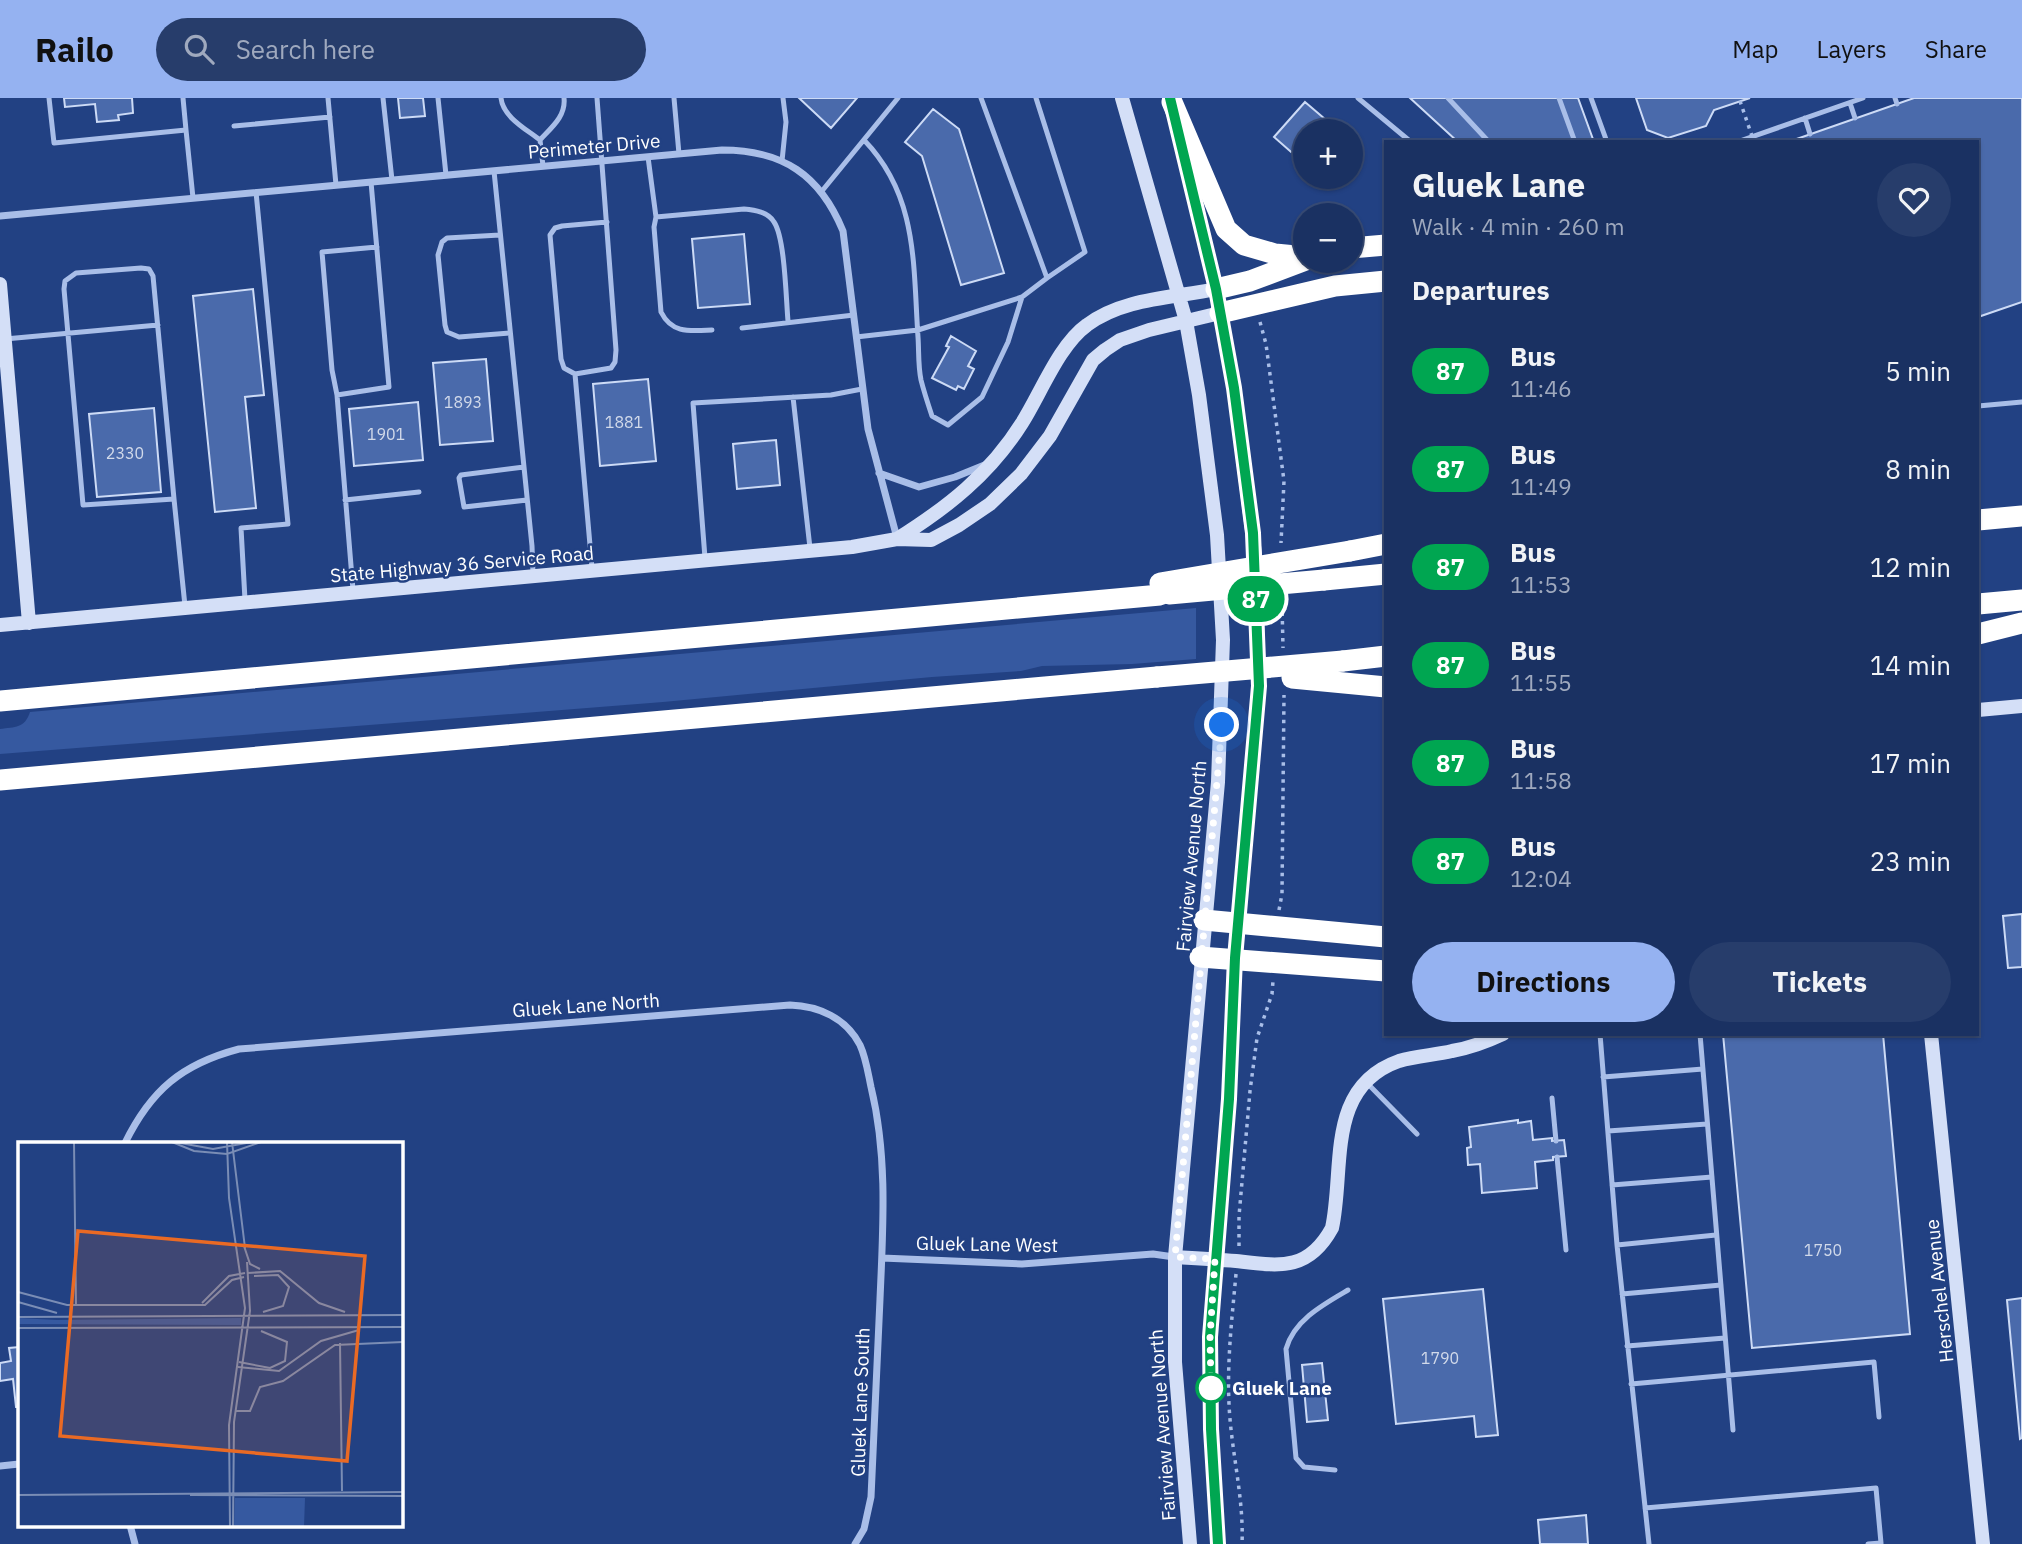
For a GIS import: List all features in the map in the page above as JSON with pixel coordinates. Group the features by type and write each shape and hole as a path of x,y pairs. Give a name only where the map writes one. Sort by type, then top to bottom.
{"highway":[{"path":"1171,100 1226,229 1244,245 1293,256"},
{"path":"1363,247 1384,245"},
{"path":"1216,289 1250,281 1293,263"},
{"path":"1220,313 1335,286 1384,281"},
{"path":"1979,508 2022,508"},
{"path":"1979,520 2022,516"},
{"path":"1160,589 1384,544"},
{"path":"0,701 1002,609 1160,589 1384,574"},
{"path":"1979,604 2022,600"},
{"path":"1979,634 2022,623"},
{"path":"0,780 1384,656"},
{"path":"1258,668 1292,678 1342,685 1384,687"},
{"path":"0,689 137,687"},
{"path":"1204,920 1384,937"},
{"path":"1200,957 1384,971"}],"street":[{"name":"Fairview Avenue North","path":"1122,98 1186,321 1199,395 1217,535 1223,640 1218,782 1200,957 1175,1257 1175,1362 1190,1544"},
{"path":"1171,100 1216,289 1234,388 1251,513 1259,686 1235,958 1227,1126 1210,1337 1218,1544"},
{"name":"Perimeter Drive","path":"0,216 679,154 744,150 766,154 805,175 822,191 834,209 843,231 868,429 897,539"},
{"path":"0,284 29,623"},
{"path":"897,539 969,488 994,461 1021,425 1065,349 1086,325 1114,310 1147,300 1216,289"},
{"path":"897,539 931,540 990,504 1021,474 1050,436 1093,360 1120,340 1220,313"},
{"path":"879,473 919,487 955,477 994,461"},
{"name":"State Highway 36 Service Road","path":"0,625 852,547 897,539"},
{"path":"1979,710 2022,706"},
{"name":"Gluek Lane North","path":"125,1142 150,1100 169,1081 192,1066 239,1049 776,1006 807,1006 838,1019 850,1030 864,1056 882,1147 882,1258"},
{"path":"1175,1257 1285,1265 1300,1261 1324,1242 1332,1228 1345,1114 1365,1082 1381,1069 1400,1061 1478,1045 1498,1036"},
{"name":"Herschel Avenue","path":"1931,1036 1983,1544"},
{"name":"Gluek Lane West","path":"882,1258 1022,1264 1153,1254 1175,1257"},
{"name":"Gluek Lane South","path":"855,1544 864,1529 872,1497 882,1258"},
{"path":"0,1466 18,1464"},
{"path":"130,1526 135,1544"}],"lane":[{"path":"50,98 54,143 186,130"},
{"path":"183,98 193,198"},
{"path":"328,98 336,185"},
{"path":"383,98 391,180"},
{"path":"438,98 446,175"},
{"path":"501,98 502,105 516,122 540,139 543,166"},
{"path":"540,139 559,119 565,105 564,98"},
{"path":"597,98 607,222 616,350 615,362 611,368 576,374 564,368 561,359 551,235 555,228 562,226 607,222"},
{"path":"674,98 679,154"},
{"path":"782,161 786,122 783,98"},
{"path":"822,191 898,98"},
{"path":"981,98 1047,278"},
{"path":"856,337 918,330 1022,297 1085,252 1035,98"},
{"path":"1358,98 1409,140"},
{"path":"1448,98 1487,140"},
{"path":"1559,98 1574,140"},
{"path":"1591,98 1606,140"},
{"path":"1743,140 1863,98"},
{"path":"1850,103 1855,118"},
{"path":"234,126 330,117"},
{"path":"1805,118 1810,134"},
{"path":"864,140 880,157 892,177 906,211 921,378 932,416 948,425 982,397 1008,342 1022,297"},
{"path":"648,157 656,217 654,227 661,312 667,323 686,331 712,330"},
{"path":"494,171 533,577"},
{"path":"337,394 389,387 371,182"},
{"path":"245,603 241,528 288,524 256,192"},
{"path":"656,217 744,209 770,216 779,232 788,321"},
{"path":"500,235 447,238 442,242 438,255 445,325 447,332 459,337 510,333"},
{"path":"354,593 322,252 377,247"},
{"path":"174,499 83,505 65,281 76,273 149,269 153,276 185,609"},
{"path":"742,328 769,327 788,321 854,315"},
{"path":"4,345 69,333 158,325"},
{"path":"576,374 592,571"},
{"path":"705,561 693,402 831,395 862,389"},
{"path":"793,397 810,551"},
{"path":"1979,406 2022,402"},
{"path":"524,467 461,475 459,478 464,507 527,500"},
{"path":"345,500 419,492"},
{"path":"1600,1036 1617,1245 1648,1544"},
{"path":"1700,1036 1733,1430"},
{"path":"1603,1077 1703,1069"},
{"path":"1365,1082 1417,1133"},
{"path":"1552,1098 1556,1141"},
{"path":"1608,1131 1707,1124"},
{"path":"1557,1157 1566,1250"},
{"path":"1612,1185 1712,1177"},
{"path":"1617,1245 1716,1235"},
{"path":"1622,1294 1721,1284"},
{"path":"1335,1471 1304,1467 1296,1458 1286,1349 1295,1328 1327,1302 1348,1290"},
{"path":"1627,1346 1725,1338"},
{"path":"1631,1384 1874,1362 1880,1417"},
{"path":"1645,1508 1876,1488 1881,1543 1868,1544"}],"path":[{"path":"1740,101 1754,140"},
{"path":"1234,1293 1228,1346 1229,1406 1242,1511 1242,1544"}],"shaded area":[{"path":"1196,608 1196,659 1042,666 1021,671 663,702 0,754 0,729 22,724 30,712"}],"building":[{"path":"64,98 132,98 133,113 118,115 119,120 97,122 95,104 65,107"},
{"path":"398,98 423,98 425,116 400,118"},
{"path":"799,98 857,98 831,128"},
{"path":"1410,98 1578,98 1593,140 1456,140"},
{"path":"1636,98 1750,98 1714,110 1706,126 1668,138 1647,130"},
{"path":"1914,98 2022,98 2022,302 1979,317 1979,140 1794,140"},
{"path":"1305,102 1325,119 1293,119 1293,154 1274,137"},
{"path":"933,109 959,129 1004,273 961,285 922,156 905,142"},
{"path":"744,234 750,304 698,308 692,239"},
{"path":"253,289 264,395 245,397 256,508 215,512 193,296"},
{"path":"951,336 976,351 968,366 974,369 964,389 958,386 956,390 932,378 949,347 946,346"},
{"path":"486,359 493,441 440,445 433,363"},
{"path":"648,379 656,461 600,466 593,384"},
{"path":"418,402 423,460 354,466 349,409"},
{"path":"154,408 161,492 97,497 89,414"},
{"path":"776,440 780,485 737,489 733,444"},
{"path":"2022,914 2022,967 2008,968 2003,916"},
{"path":"1723,1036 1883,1036 1910,1334 1752,1348"},
{"path":"1518,1120 1518,1123 1531,1121 1533,1140 1564,1140 1566,1156 1535,1162 1537,1188 1482,1193 1480,1164 1468,1165 1467,1148 1471,1147 1469,1127"},
{"path":"1483,1289 1498,1435 1476,1437 1474,1416 1396,1424 1383,1299"},
{"path":"2022,1298 2022,1438 2020,1439 2007,1300"},
{"path":"18,1347 18,1407 13,1379 0,1381 0,1363 11,1361 9,1348"},
{"path":"1322,1363 1328,1420 1307,1422 1302,1365"},
{"path":"1586,1515 1588,1544 1540,1544 1538,1520"}],"bus line":[{"name":"87","path":"1170,98 1216,289 1234,388 1255,554 1259,698 1235,958 1229,1099 1210,1337 1211,1429 1218,1544"}],"place":[{"name":"Gluek Lane","path":"1211,1388"}],"route":[{"path":"1211,1388 1210,1337 1215,1259 1175,1257 1222,725"}]}
